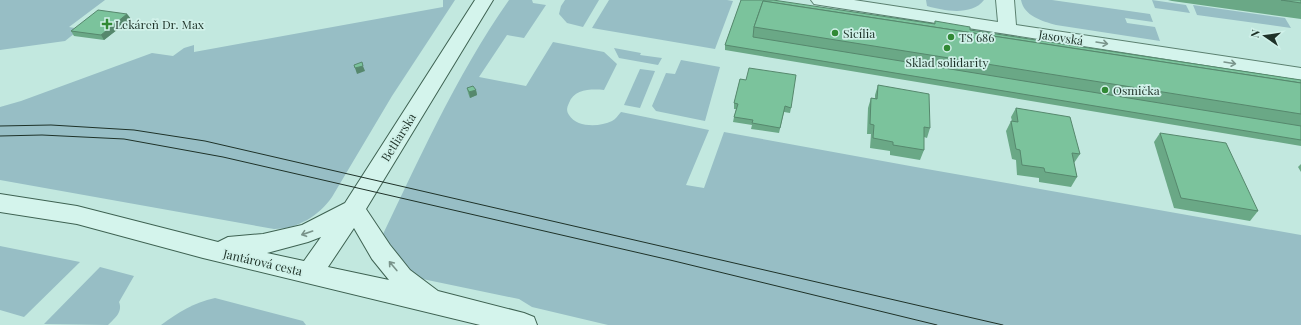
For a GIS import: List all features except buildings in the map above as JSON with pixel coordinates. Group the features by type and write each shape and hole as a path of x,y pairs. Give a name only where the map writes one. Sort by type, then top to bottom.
{"street":[{"name":"Betliarska","path":"310,273 354,209 484,0"},
{"name":"Jasovská","path":"820,0 1301,74"},
{"path":"1005,0 1008,29"},
{"name":"Jantárová cesta","path":"0,203 77,215 203,248 432,301 524,325"},
{"path":"203,248 263,244 308,233 354,209 381,252 397,272 432,301"}],"shaded area":[{"path":"0,0 105,0 69,27 80,29 65,41 0,50"},
{"path":"443,0 455,0 392,96 332,197 321,210 299,224 291,227 274,229 0,180 0,107 21,101 152,53 173,56 184,48 194,45 194,52 443,7"},
{"path":"509,0 532,0 533,3 546,5 524,38 507,35 479,77 526,86 553,42 604,52 617,64 604,90 579,92 571,98 567,110 568,114 577,122 589,125 612,121 621,112 709,130 686,185 704,188 724,132 1301,235 1301,325 608,325 532,307 519,299 413,277 376,249 454,90 489,29"},
{"path":"565,0 599,0 583,27 567,23 559,14 561,6"},
{"path":"609,0 733,1 715,49 592,28"},
{"path":"926,0 984,0 979,5 972,8 949,11 927,6"},
{"path":"1021,0 1052,0 1150,14 1153,22 1125,18 1127,23 1155,27 1160,41 1056,25 1034,17 1026,10"},
{"path":"1152,0 1186,5 1190,13 1155,8"},
{"path":"1193,5 1285,18 1291,28 1197,15"},
{"path":"614,48 641,53 640,55 662,58 658,65 619,58"},
{"path":"681,60 720,67 705,121 656,111 652,106 666,73 675,74"},
{"path":"640,69 655,71 640,108 624,105"},
{"path":"0,246 80,262 24,317 0,310"},
{"path":"100,267 134,276 119,302 120,309 118,315 108,325 44,324"},
{"path":"215,298 303,321 306,325 161,325 186,308"}],"tram line":[{"path":"0,126 51,125 134,130 205,141 1003,325"},
{"path":"0,136 42,135 124,139 223,157 670,260 937,325"}],"place":[{"name":"Lekáreň Dr. Max","path":"107,24"},
{"name":"Sicília","path":"835,33"},
{"name":"TS 686","path":"951,37"},
{"name":"Sklad solidarity","path":"947,48"},
{"name":"Osmička","path":"1105,90"}]}
